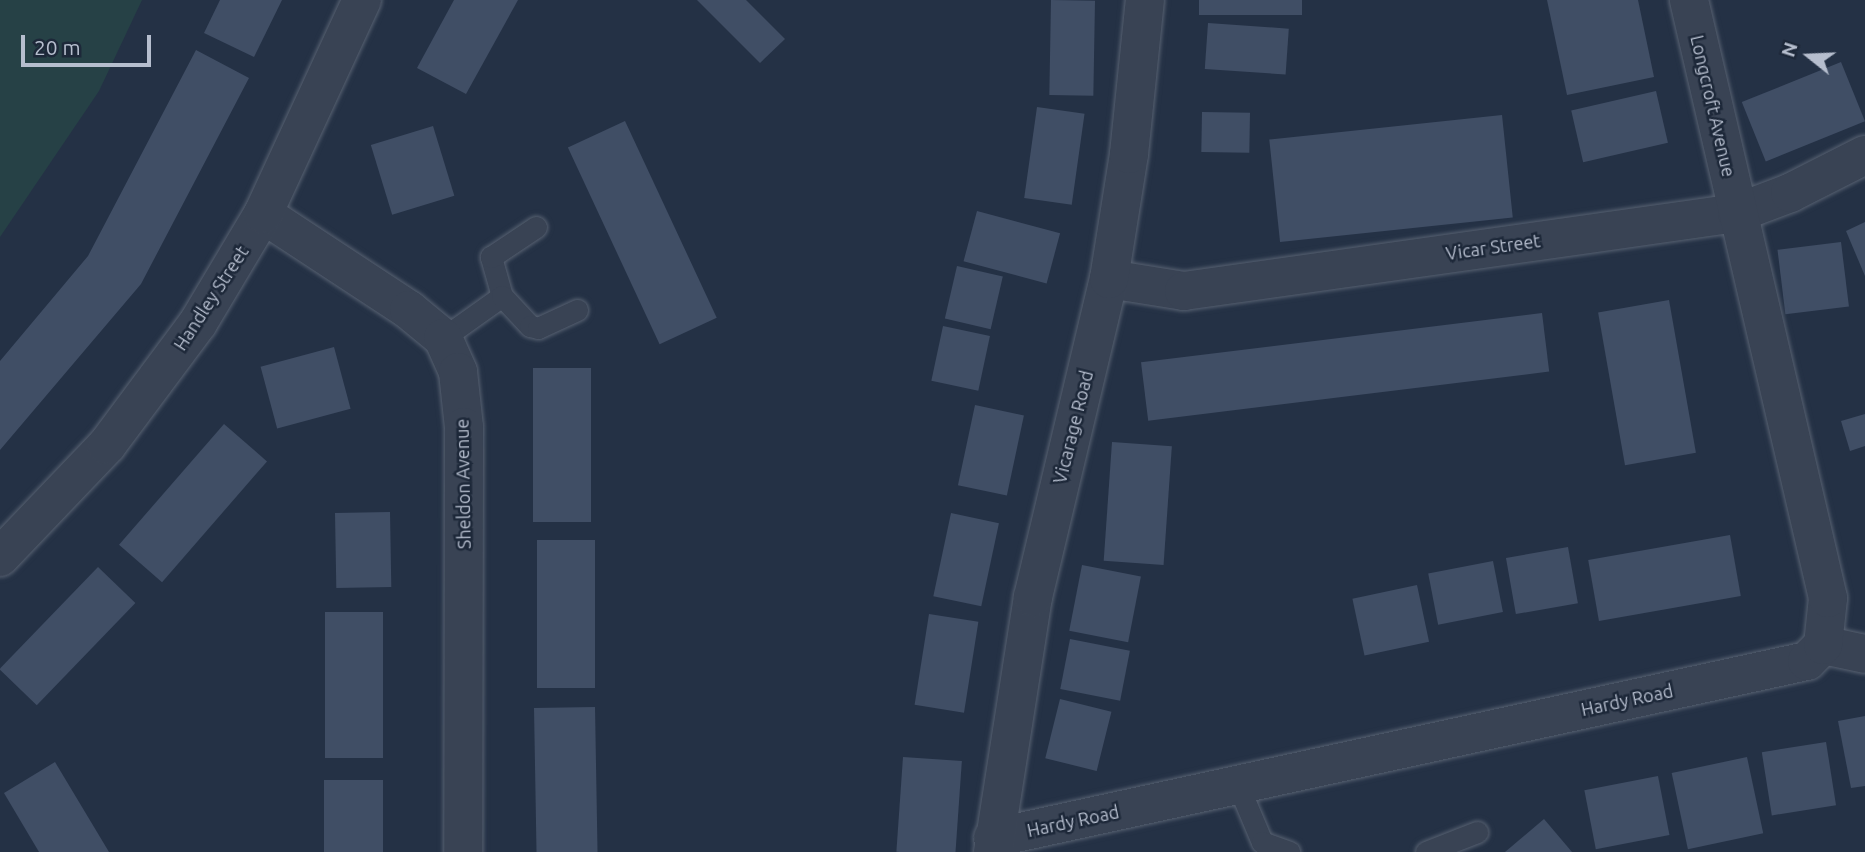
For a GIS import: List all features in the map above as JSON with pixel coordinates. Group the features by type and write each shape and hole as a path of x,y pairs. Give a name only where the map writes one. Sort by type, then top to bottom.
{"street":[{"name":"Handley Street","path":"0,557 107,445 198,323 263,214 362,0"},
{"name":"Vicarage Road","path":"993,845 1033,597 1109,279 1129,154 1145,0"},
{"name":"Longcroft Avenue","path":"1689,0 1737,213"},
{"name":"Vicar Street","path":"1109,279 1184,291 1737,213 1790,193 1865,155"},
{"path":"1737,213 1828,598 1823,645 1865,654"},
{"name":"Sheldon Avenue","path":"263,214 410,310 443,338 458,372 464,427 463,852"},
{"name":"Hardy Road","path":"993,845 1238,785 1807,661 1823,645"}],"lane":[{"path":"536,227 491,257 502,296 530,327 538,328 577,310"},
{"path":"443,338 502,296"},
{"path":"1238,785 1262,842 1289,852"},
{"path":"1426,852 1477,832"}],"green space":[{"path":"0,0 142,0 99,91 0,237"}],"building":[{"path":"220,0 282,0 254,57 204,33"},
{"path":"454,0 518,0 466,94 417,68"},
{"path":"697,0 746,0 785,39 760,63"},
{"path":"1051,0 1095,1 1093,96 1049,95"},
{"path":"1199,0 1302,0 1302,15 1199,15"},
{"path":"1547,0 1638,0 1654,77 1567,95"},
{"path":"1208,23 1289,29 1286,75 1205,69"},
{"path":"196,50 249,78 141,284 0,450 0,361 88,256"},
{"path":"1841,62 1865,121 1766,161 1742,102"},
{"path":"1656,91 1668,143 1583,162 1571,111"},
{"path":"1037,107 1085,114 1072,205 1024,198"},
{"path":"1202,112 1250,113 1249,153 1201,152"},
{"path":"1502,115 1513,217 1280,242 1269,139"},
{"path":"625,121 717,318 660,344 568,148"},
{"path":"433,126 454,196 392,215 371,145"},
{"path":"977,211 1060,233 1047,283 964,261"},
{"path":"1865,222 1865,276 1846,231"},
{"path":"1841,242 1849,307 1785,314 1777,250"},
{"path":"957,266 1003,277 991,329 945,319"},
{"path":"1669,300 1696,453 1625,465 1598,313"},
{"path":"1542,313 1549,372 1148,421 1141,362"},
{"path":"943,326 990,336 978,391 931,381"},
{"path":"334,347 351,409 277,428 261,367"},
{"path":"533,368 591,368 591,522 533,522"},
{"path":"975,405 1024,415 1007,496 958,485"},
{"path":"1865,414 1865,446 1850,451 1841,421"},
{"path":"224,424 267,461 162,582 119,545"},
{"path":"1112,442 1172,446 1164,565 1104,561"},
{"path":"390,512 391,587 336,588 335,513"},
{"path":"951,513 999,523 981,606 933,596"},
{"path":"1730,535 1741,596 1599,621 1588,560"},
{"path":"537,540 595,540 595,688 537,688"},
{"path":"1568,547 1578,603 1516,614 1506,558"},
{"path":"1493,561 1503,612 1438,625 1428,574"},
{"path":"1082,565 1141,576 1128,642 1069,631"},
{"path":"98,567 135,603 37,705 0,668"},
{"path":"1417,585 1429,642 1365,655 1352,599"},
{"path":"325,612 383,612 383,758 325,758"},
{"path":"929,614 978,622 964,713 915,705"},
{"path":"1070,639 1130,651 1120,701 1060,689"},
{"path":"1060,699 1111,712 1097,771 1045,758"},
{"path":"595,707 598,852 537,852 534,708"},
{"path":"1865,716 1865,786 1851,788 1838,721"},
{"path":"1826,742 1836,805 1772,815 1762,752"},
{"path":"903,757 962,761 956,852 896,852"},
{"path":"1747,757 1763,833 1688,849 1672,773"},
{"path":"55,762 109,852 39,852 4,793"},
{"path":"1658,776 1669,835 1596,849 1584,790"},
{"path":"324,780 383,780 383,852 324,852"},
{"path":"1544,819 1572,852 1505,852"}]}
